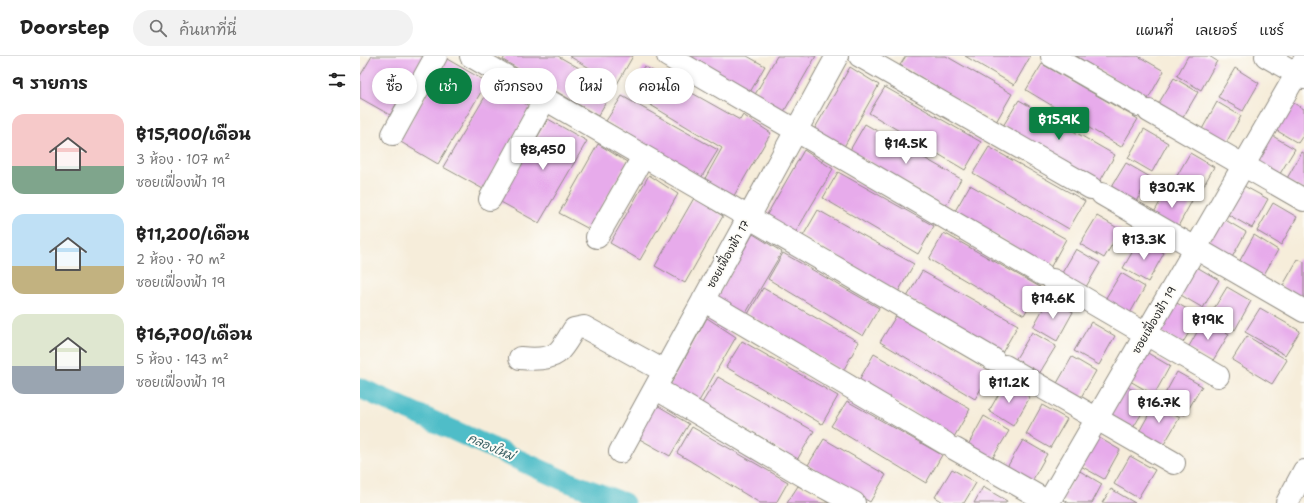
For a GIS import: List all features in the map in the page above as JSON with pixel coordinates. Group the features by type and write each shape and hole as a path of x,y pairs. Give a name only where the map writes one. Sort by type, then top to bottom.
{"street":[{"path":"394,134 436,56"},
{"path":"471,56 492,68"},
{"path":"668,56 1145,335 1218,376"},
{"name":"ซอยเฟื่องฟ้า 17","path":"620,452 837,56"},
{"path":"860,56 1304,311"},
{"path":"1052,56 1304,200"},
{"path":"1266,56 1301,71"},
{"name":"ซอยเฟื่องฟ้า 19","path":"1049,503 1195,248 1301,71"},
{"path":"490,199 542,104"},
{"path":"553,104 1174,463"},
{"path":"597,237 643,157"},
{"path":"703,300 1049,503"},
{"path":"520,358 532,360 557,354 574,329 584,327 659,380 811,480 854,503"},
{"path":"1287,503 1304,471"}],"building":[{"path":"372,56 424,56 417,68 372,68 372,104 396,104 390,115 360,98 360,76"},
{"path":"505,56 558,56 579,68 565,68 565,97 557,92 557,68 517,68 503,60"},
{"path":"569,56 633,56 617,84 617,68 590,68"},
{"path":"684,56 747,56 765,66 749,94"},
{"path":"777,56 816,56 782,115 753,98"},
{"path":"906,56 946,56 1012,94 996,122 900,65"},
{"path":"965,56 1029,56 1030,57 1014,85"},
{"path":"1076,56 1138,56 1164,71 1148,99"},
{"path":"1188,56 1209,56 1217,61 1201,90 1177,76"},
{"path":"447,59 463,68 442,68"},
{"path":"1042,64 1138,119 1121,147 1026,90"},
{"path":"850,67 879,85 841,152 811,135"},
{"path":"1235,68 1259,83 1243,111 1218,97"},
{"path":"472,73 480,78 480,94 438,164 399,141 425,97 425,104 472,104"},
{"path":"1174,78 1198,92 1181,121 1157,106"},
{"path":"885,87 981,142 965,170 869,113"},
{"path":"694,94 740,120 743,115 771,133 732,199 703,182 722,148 649,104 694,104"},
{"path":"622,96 625,98 625,104 636,104 718,150 701,178 606,121"},
{"path":"1019,100 1115,155 1099,183 1003,126"},
{"path":"1290,101 1304,109 1304,134 1298,143 1274,129"},
{"path":"1217,102 1241,116 1225,145 1201,131"},
{"path":"481,104 526,104 531,107 483,189 443,167"},
{"path":"578,104 605,104 598,116"},
{"path":"548,119 587,141 539,223 499,201"},
{"path":"865,124 961,179 945,207 850,150"},
{"path":"1144,129 1168,143 1152,172 1128,158"},
{"path":"1271,135 1295,149 1278,177 1254,163"},
{"path":"598,144 627,162 589,229 559,213"},
{"path":"989,147 1085,201 1069,229 973,173"},
{"path":"804,150 833,169 794,235 765,218"},
{"path":"1302,152 1304,153 1304,190 1286,180"},
{"path":"1190,153 1214,167 1198,196 1174,181"},
{"path":"1126,163 1150,177 1134,205 1109,191"},
{"path":"838,172 934,226 918,254 823,198"},
{"path":"649,175 678,194 640,260 610,243"},
{"path":"970,185 1066,239 1050,268 955,211"},
{"path":"1244,186 1268,199 1252,228 1227,214"},
{"path":"1168,188 1192,201 1176,230 1152,216"},
{"path":"694,198 723,216 685,283 655,266"},
{"path":"1273,203 1297,217 1281,245 1257,231"},
{"path":"818,210 914,264 898,292 803,236"},
{"path":"1097,216 1121,230 1104,258 1080,244"},
{"path":"1222,218 1246,232 1230,261 1206,246"},
{"path":"944,233 1040,287 1024,315 929,259"},
{"path":"753,234 782,252 743,318 714,302"},
{"path":"1254,235 1278,250 1262,278 1238,264"},
{"path":"1140,239 1164,253 1148,282 1123,268"},
{"path":"1076,249 1100,263 1083,292 1059,278"},
{"path":"783,253 879,308 863,336 768,279"},
{"path":"1298,259 1304,262 1304,300 1282,287"},
{"path":"1195,266 1219,280 1203,308 1179,294"},
{"path":"922,271 1018,325 1002,353 907,297"},
{"path":"1121,273 1145,287 1129,315 1104,301"},
{"path":"1227,287 1251,301 1235,330 1210,315"},
{"path":"763,288 859,342 843,371 748,314"},
{"path":"1049,298 1073,312 1057,341 1033,327"},
{"path":"1175,302 1199,316 1182,344 1158,330"},
{"path":"1260,308 1300,331 1285,355 1245,332"},
{"path":"896,316 992,370 975,399 880,342"},
{"path":"707,318 736,337 698,403 669,387"},
{"path":"1204,320 1229,334 1212,362 1188,348"},
{"path":"1091,322 1115,336 1099,365 1074,351"},
{"path":"1032,332 1056,346 1039,374 1015,360"},
{"path":"1247,336 1287,360 1272,384 1232,360"},
{"path":"742,341 838,396 822,424 726,367"},
{"path":"1146,352 1170,366 1154,395 1130,381"},
{"path":"874,354 970,409 954,437 859,380"},
{"path":"1072,357 1096,371 1080,399 1056,385"},
{"path":"1177,372 1202,386 1185,415 1161,401"},
{"path":"718,377 814,431 797,460 702,403"},
{"path":"1005,383 1030,397 1013,426 989,411"},
{"path":"1126,386 1150,400 1133,428 1109,414"},
{"path":"847,401 942,455 926,483 831,426"},
{"path":"1155,403 1180,417 1163,446 1139,432"},
{"path":"655,404 689,424 670,456 636,437"},
{"path":"1042,405 1067,419 1050,448 1026,434"},
{"path":"984,416 1009,431 992,459 968,445"},
{"path":"692,427 788,482 776,503 760,503 677,453"},
{"path":"1096,436 1120,450 1104,479 1079,465"},
{"path":"824,439 886,475 870,502 808,465"},
{"path":"1023,440 1047,454 1031,483 1006,469"},
{"path":"1130,456 1155,470 1138,498 1114,484"},
{"path":"952,469 976,483 964,503 945,503 935,497"},
{"path":"1078,470 1102,484 1092,503 1069,503 1062,499"},
{"path":"798,486 814,494 829,503 787,503"},
{"path":"983,487 1007,501 1006,503 974,503"},
{"path":"1111,489 1135,503 1102,503"}],"waterway":[{"name":"คลองใหม่","path":"360,388 563,480 624,503"}]}
